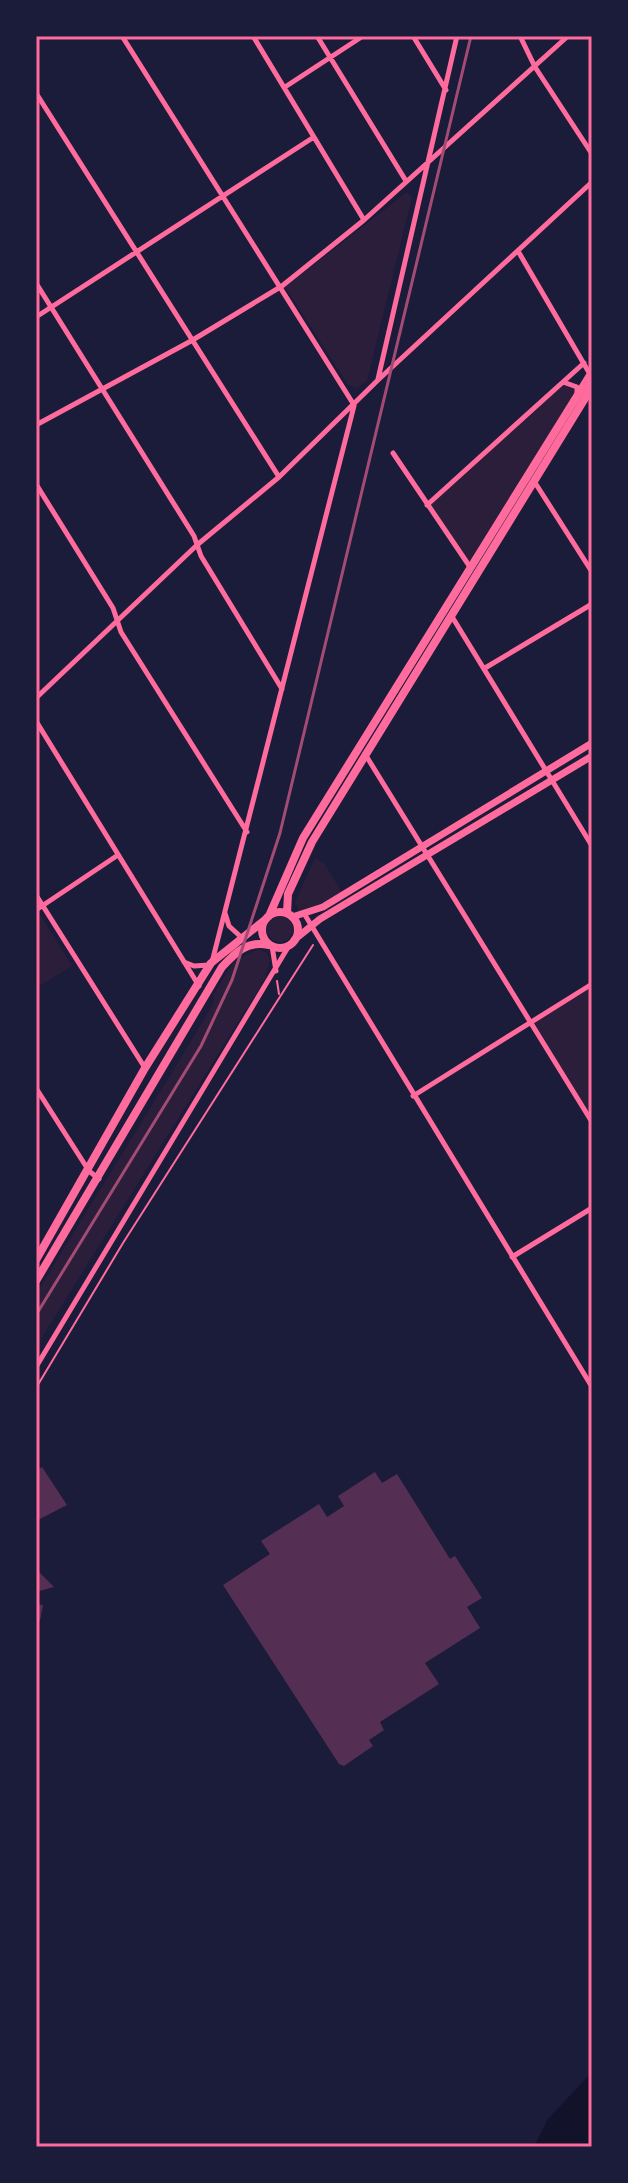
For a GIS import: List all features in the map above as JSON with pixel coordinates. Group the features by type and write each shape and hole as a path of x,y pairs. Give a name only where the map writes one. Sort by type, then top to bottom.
{"main road":[{"path":"271,946 263,933 303,838 361,752 592,374"},
{"path":"447,613 470,567 592,387"},
{"path":"36,1260 145,1068 211,964 276,911 305,915 592,743"},
{"path":"292,942 298,927 290,915 288,894 312,842 361,752"},
{"path":"36,1281 222,967 245,947 259,942 271,946 292,942 311,925 592,756"}],"street":[{"path":"122,36 354,405 248,833 211,964 194,966 184,962"},
{"path":"253,36 364,220"},
{"path":"317,36 406,181"},
{"path":"285,87 363,36"},
{"path":"413,36 446,91"},
{"path":"378,380 457,36"},
{"path":"520,36 535,67 592,154"},
{"path":"36,425 100,387 191,341 282,286 364,220 568,36"},
{"path":"36,93 279,477"},
{"path":"36,317 314,137"},
{"path":"36,698 197,545 279,477 378,380 592,182"},
{"path":"518,251 592,374"},
{"path":"36,283 283,691"},
{"path":"427,505 584,363"},
{"path":"562,382 577,387 577,395"},
{"path":"393,453 470,567"},
{"path":"530,478 592,572"},
{"path":"36,484 117,619 121,632 248,833"},
{"path":"485,668 592,604"},
{"path":"447,613 485,668 592,846"},
{"path":"36,721 199,987"},
{"path":"361,752 424,846 592,1122"},
{"path":"36,910 118,855"},
{"path":"36,895 145,1068"},
{"path":"225,908 229,926 241,937"},
{"path":"305,915 412,1096 592,1387"},
{"path":"36,1367 292,942"},
{"path":"271,946 275,972"},
{"path":"412,1096 592,984"},
{"path":"37,1093 89,1171 99,1179"},
{"path":"512,1257 592,1208"}],"path":[{"path":"36,1388 318,937"},
{"path":"275,972 279,995"}],"shaded area":[{"path":"407,192 412,197 367,381 357,388 348,385 285,287"},
{"path":"562,382 577,387 577,395 470,567 427,505"},
{"path":"315,858 324,863 342,892 319,906 300,912 295,902"},
{"path":"41,916 72,966 36,988 36,919"},
{"path":"280,916 289,920 293,929 289,938 280,942 271,938 267,929 271,920"},
{"path":"258,949 267,953 270,960 265,979 36,1347 36,1294 213,1004 214,994 228,970 235,961"},
{"path":"592,984 592,1122 531,1022"},
{"path":"592,2072 592,2147 534,2147 548,2119"}],"building":[{"path":"42,1467 67,1505 36,1521 36,1471"},
{"path":"375,1472 382,1483 397,1474 450,1559 455,1556 482,1598 467,1607 480,1628 425,1663 439,1684 380,1722 384,1730 369,1740 373,1746 344,1766 339,1764 223,1585 270,1554 261,1541 319,1504 327,1517 344,1506 338,1496"},
{"path":"36,1569 54,1587 36,1592"},
{"path":"36,1604 43,1605 40,1621 36,1620"}],"railway":[{"path":"36,1315 201,1046 232,980 280,833 471,36"}]}
